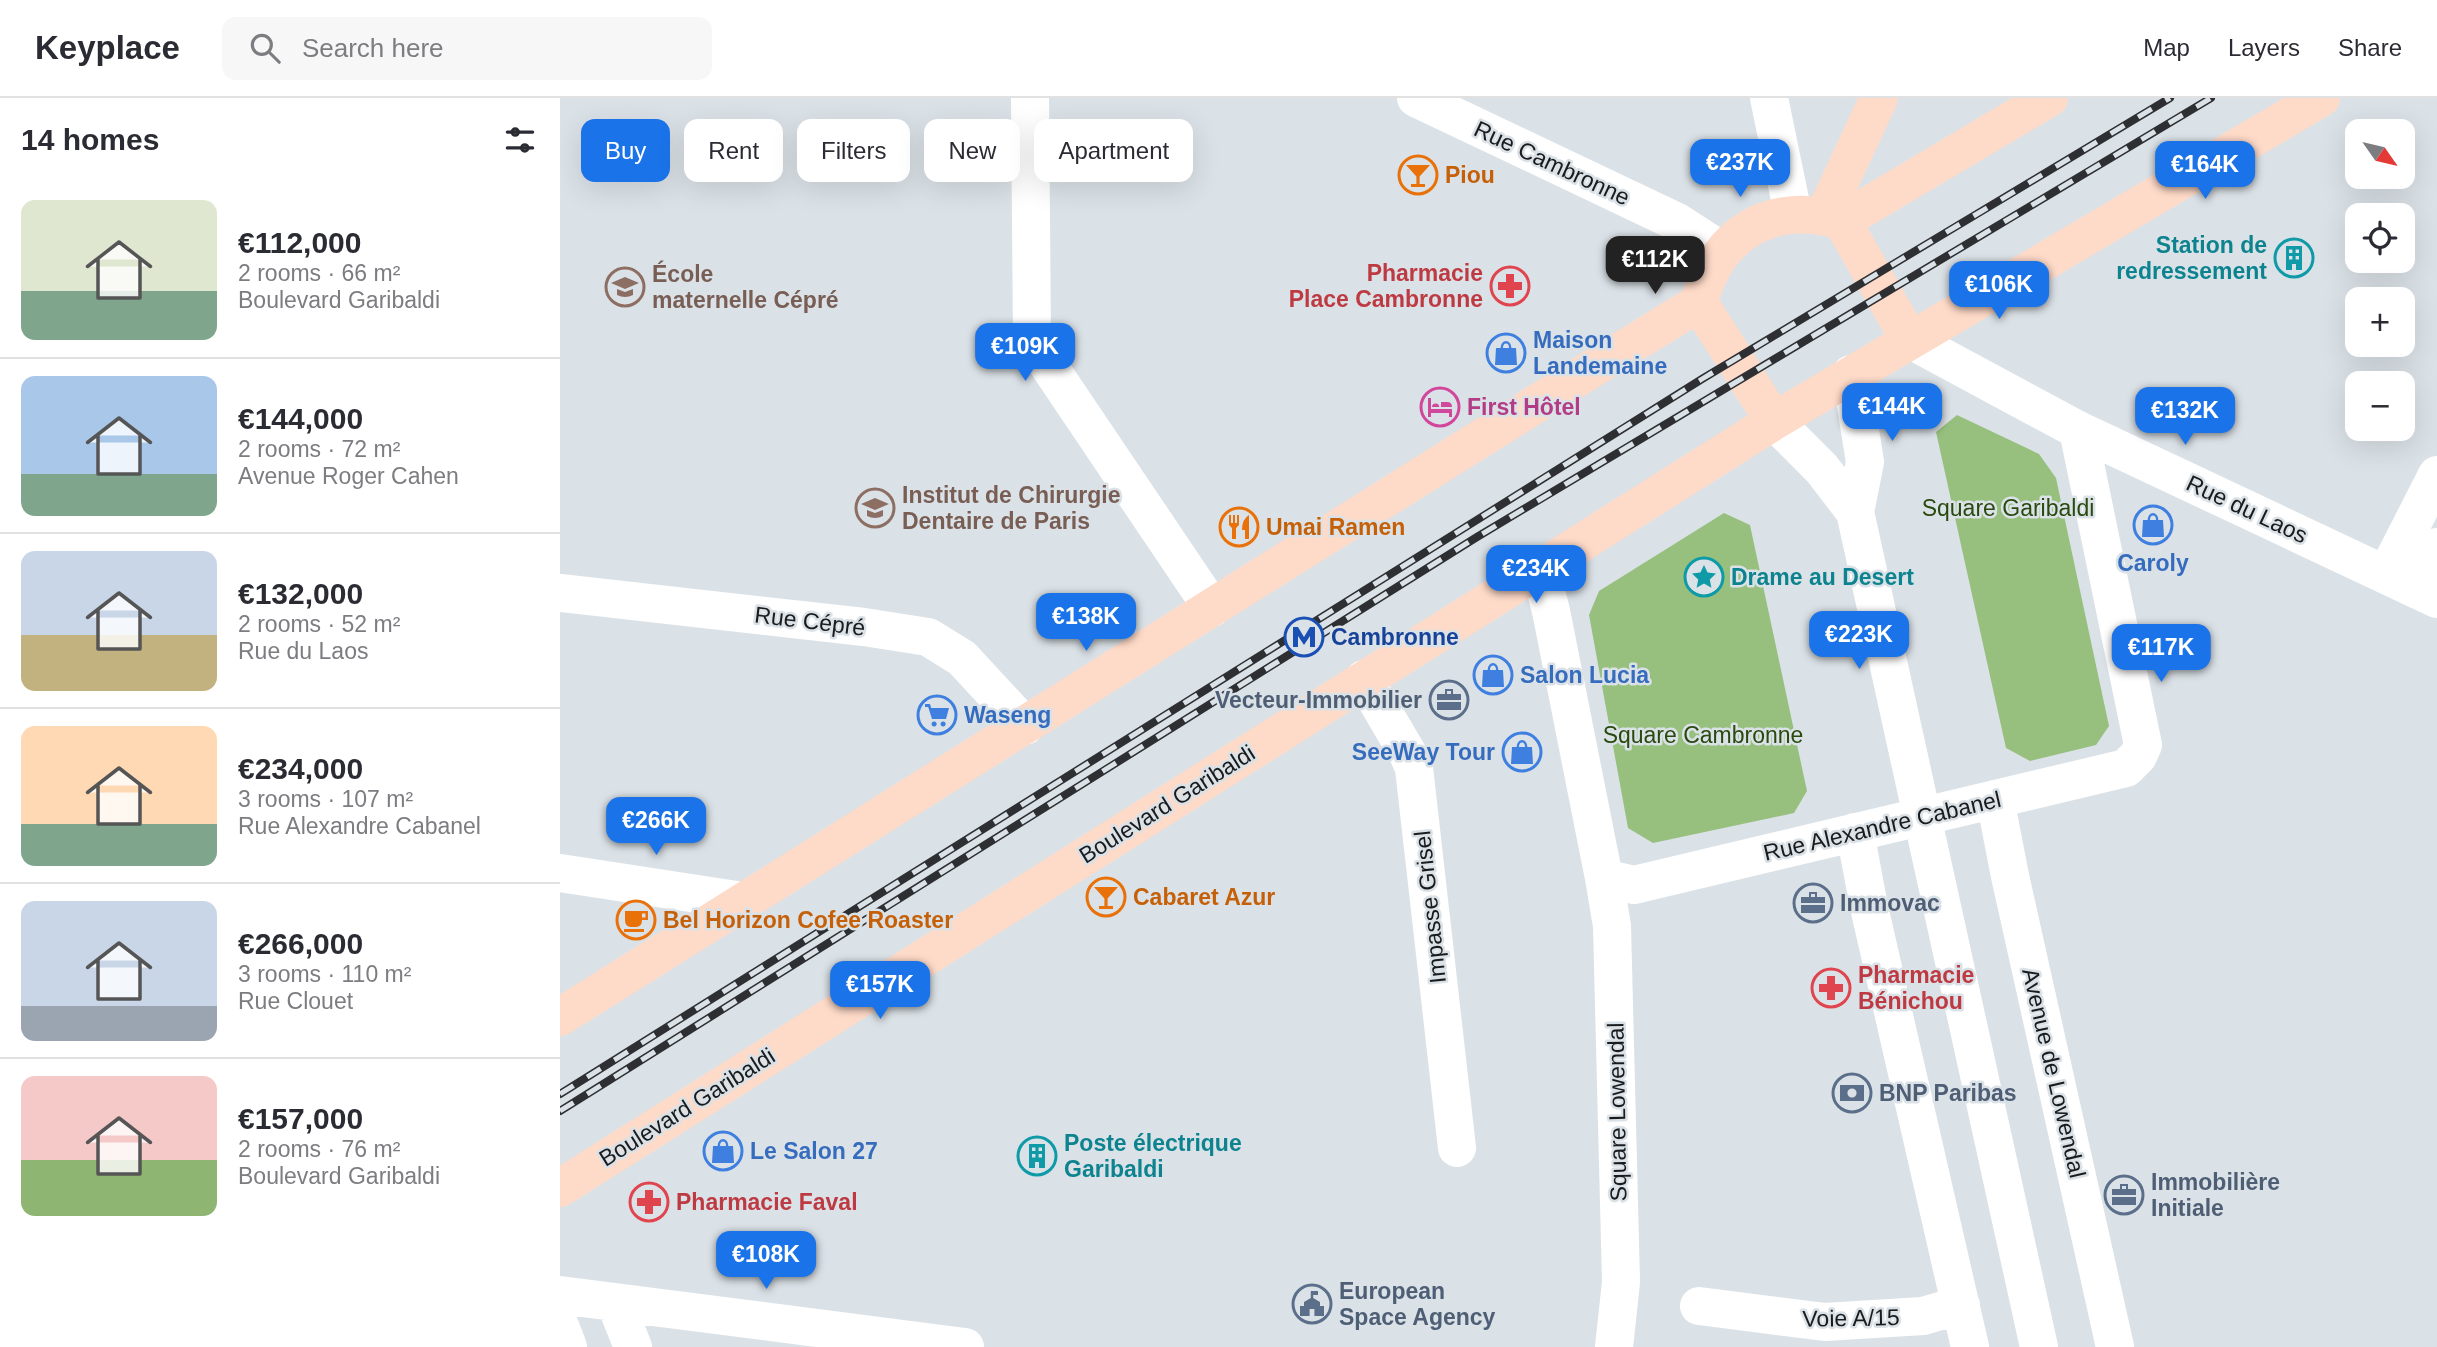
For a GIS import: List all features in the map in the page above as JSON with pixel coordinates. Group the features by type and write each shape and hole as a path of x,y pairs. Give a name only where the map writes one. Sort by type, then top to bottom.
{"main road":[{"path":"1820,217 1879,98"},
{"path":"560,1017 1699,303 1705,279 1722,251 1755,225 1820,217 2049,98"},
{"name":"Boulevard Garibaldi","path":"560,1188 1774,421 2321,98"},
{"path":"1820,217 1909,339"},
{"path":"1699,303 1774,421"}],"street":[{"path":"1030,98 1032,341 1212,608"},
{"name":"Rue Cambronne","path":"1416,98 1677,222 1722,251"},
{"path":"1769,98 1820,217"},
{"name":"Rue du Laos","path":"1909,339 2078,430 2413,588"},
{"path":"1851,374 1865,462 1855,512 2039,1347"},
{"path":"1774,421 1822,469 1855,512"},
{"name":"Rue Alexandre Cabanel","path":"1604,878 1634,885 2126,768 2138,757 2143,745 2078,430"},
{"path":"2413,588 2437,475"},
{"path":"2413,588 2437,547"},
{"path":"1540,568 1604,878"},
{"name":"Rue Cépré","path":"560,593 864,627 928,637 962,659 1025,726"},
{"name":"Impasse Grisel","path":"1364,679 1414,768 1457,1148"},
{"name":"Avenue de Lowendal","path":"1995,799 2115,1347"},
{"path":"1855,832 1872,920 1970,1347"},
{"path":"560,873 743,901"},
{"name":"Square Lowendal","path":"1604,878 1612,926 1620,1268 1614,1347"},
{"path":"560,1295 965,1347"},
{"path":"615,1302 633,1347"},
{"name":"Voie A/15","path":"1699,1306 1825,1322 1923,1316 1961,1306"},
{"path":"560,1326 569,1347"}],"green space":[{"name":"Square Garibaldi","path":"1957,415 2039,454 2056,478 2109,726 2096,745 2030,761 2006,748 1936,432"},
{"name":"Square Cambronne","path":"1724,513 1750,525 1807,791 1794,813 1653,843 1628,828 1589,615 1599,591"}],"railway":[{"path":"560,1094 1702,379 2170,98"},
{"path":"560,1111 1477,537 2211,98"}],"place":[{"name":"Piou","path":"1418,175"},
{"name":"Station de redressement","path":"2294,258"},
{"name":"Pharmacie Place Cambronne","path":"1510,286"},
{"name":"École maternelle Cépré","path":"625,287"},
{"name":"Maison Landemaine","path":"1506,353"},
{"name":"First Hôtel","path":"1440,407"},
{"name":"Institut de Chirurgie Dentaire de Paris","path":"875,508"},
{"name":"Caroly","path":"2153,525"},
{"name":"Umai Ramen","path":"1239,527"},
{"name":"Drame au Desert","path":"1704,577"},
{"name":"Cambronne","path":"1304,637"},
{"name":"Salon Lucia","path":"1493,675"},
{"name":"Vecteur-Immobilier","path":"1449,700"},
{"name":"Waseng","path":"937,715"},
{"name":"SeeWay Tour","path":"1522,752"},
{"name":"Cabaret Azur","path":"1106,897"},
{"name":"Immovac","path":"1813,903"},
{"name":"Bel Horizon Cofee Roaster","path":"636,920"},
{"name":"Pharmacie Bénichou","path":"1831,988"},
{"name":"BNP Paribas","path":"1852,1093"},
{"name":"Le Salon 27","path":"723,1151"},
{"name":"Poste électrique Garibaldi","path":"1037,1156"},
{"name":"Immobilière Initiale","path":"2124,1195"},
{"name":"Pharmacie Faval","path":"649,1202"},
{"name":"European Space Agency","path":"1312,1304"}]}
